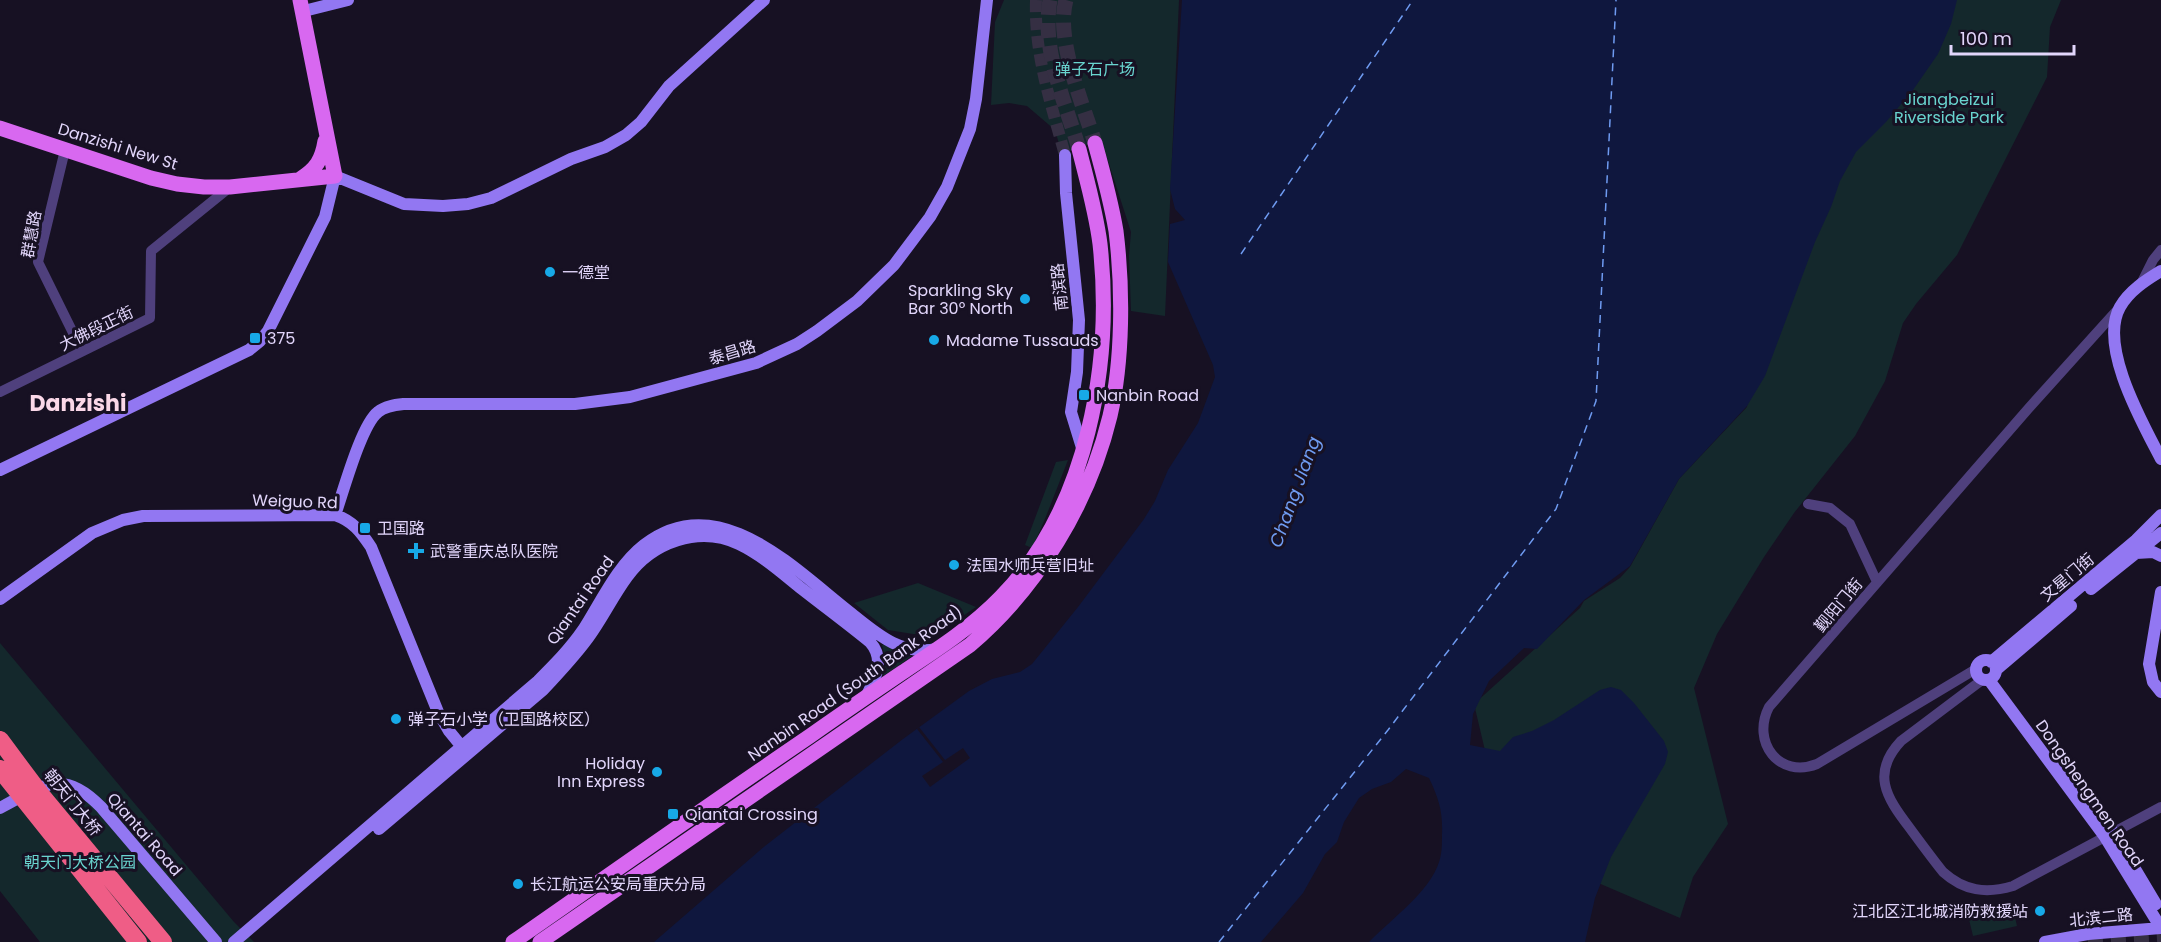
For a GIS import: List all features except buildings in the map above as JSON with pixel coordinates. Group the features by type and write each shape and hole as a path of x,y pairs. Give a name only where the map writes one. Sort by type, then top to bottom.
{"highway":[{"name":"朝天门大桥","path":"0,740 41,795 163,942"},
{"path":"0,769 138,942"}],"main road":[{"path":"302,5 335,176"},
{"name":"Danzishi New St","path":"0,128 151,178 204,187 230,187 335,176"},
{"path":"297,180 317,166 324,150 327,133"},
{"name":"Nanbin Road (South Bank Road)","path":"540,942 738,803 952,658 990,628 1028,586 1068,523 1085,487 1110,416 1119,342 1119,279 1116,232 1109,194 1095,142"},
{"name":"Nanbin Road (South Bank Road)","path":"513,942 721,796 938,649 980,618 1013,584 1033,559 1062,506 1083,451 1094,404 1103,320 1100,243 1092,201 1072,152"},
{"path":"721,796 729,805 738,803"},
{"path":"633,877 648,860 699,824 696,818 686,821"}],"street":[{"path":"302,5 348,0"},
{"path":"0,470 249,350 260,341 268,331 325,217 335,176 404,204 443,206 468,204 491,198 571,159 605,147 626,135 641,122 669,86 764,0"},
{"name":"泰昌路","path":"335,515 366,426 378,412 386,408 404,404 575,404 630,397 756,363 797,344 839,316 894,265 925,225 947,187 970,129 987,0"},
{"name":"群慧路","path":"65,150 38,262 82,351"},
{"name":"南滨路","path":"1072,152 1066,193 1079,320 1077,372 1071,412 1083,451"},
{"name":"大佛段正街","path":"0,392 150,318 151,251 230,187"},
{"path":"2161,250 2142,282 2119,308 2115,326 2115,345 2124,384 2161,459"},
{"path":"2142,282 2161,271"},
{"name":"觐阳门街","path":"1988,673 1930,697 1807,768 1796,768 1784,764 1764,742 1762,729 1769,707 2028,409 2119,308"},
{"path":"1808,504 1830,508 1850,524 1877,582"},
{"name":"Weiguo Rd","path":"0,599 92,533 123,520 143,516 335,515 355,526 371,547 438,712 449,731 465,750"},
{"name":"文星门街","path":"1988,673 2161,515"},
{"name":"Qiantai Road","path":"246,942 465,750 538,681 560,659 581,632 621,571 638,550 658,536 688,526 709,525 743,534 772,552 891,643 916,651 938,649"},
{"name":"文星门街","path":"1988,673 2161,533"},
{"name":"Qiantai Road","path":"234,942 465,750 543,690 589,637 627,576 664,544 689,537 707,536 724,538 753,552 870,642 877,652 879,665 866,697"},
{"path":"2136,553 2153,552 2161,556"},
{"path":"2161,592 2149,664 2153,682 2161,692"},
{"path":"1988,673 1893,749 1886,762 1883,778 1892,805 1942,872 1952,880 1975,890 2000,890 2013,886 2161,807"},
{"name":"Dongshengmen Road","path":"1988,673 2109,835 2161,913"},
{"path":"1916,729 1940,702 1938,698 1930,697"},
{"name":"Qiantai Road","path":"0,808 45,784 69,784 80,789 101,807 216,942"},
{"name":"Dongshengmen Road","path":"2109,835 2161,928"},
{"name":"北滨二路","path":"2045,942 2088,934 2161,928"},
{"name":"北滨二路","path":"2077,942 2161,936"}],"green space":[{"name":"弹子石广场","path":"1004,0 1179,0 1165,316 1131,311 1129,256 1131,232 1101,139 1062,154 1055,130 1027,106 1009,103 991,105 995,22"},
{"name":"Jiangbeizui Riverside Park","path":"1918,0 2061,0 2050,27 2047,77 1957,255 1903,323 1885,381 1855,436 1794,513 1717,634 1694,688 1728,824 1693,877 1680,918 1589,879 1488,763 1474,704 1580,608 1584,601 1620,578 1630,567 1679,479 1747,407 1750,376"},
{"path":"1068,460 1032,548 1025,545 1056,462"},
{"path":"918,583 976,607 932,637 888,630 854,603"},
{"name":"朝天门大桥公园","path":"0,643 234,922 254,942 40,942 0,891"},
{"path":"884,644 897,653 912,656 883,676 886,662 882,645"},
{"path":"2011,900 2017,926 1973,936 1967,911"}],"water":[{"name":"Chang Jiang","path":"1182,0 1957,0 1951,24 1938,54 1913,90 1856,152 1840,181 1765,376 1747,406 1679,479 1630,566 1584,600 1537,649 1524,648 1489,681 1473,714 1470,745 1500,751 1513,737 1554,720 1600,690 1611,687 1621,690 1634,703 1664,741 1668,752 1665,764 1611,857 1595,898 1585,942 1369,942 1412,902 1431,879 1441,854 1440,806 1429,778 1406,769 1391,782 1372,789 1359,798 1344,822 1337,842 1325,854 1303,893 1261,942 654,942 765,846 903,739 969,691 992,679 1020,672 1032,664 1078,607 1155,501 1168,470 1198,423 1215,377 1213,365 1168,262 1170,224 1185,220 1175,209 1170,189"}],"pier":[{"path":"919,727 945,760 963,748 970,758 930,787 922,776 943,762 917,729"}],"ferry route":[{"path":"1241,254 1413,0"},
{"path":"1219,942 1388,730 1556,509 1596,401 1616,0"}],"tunnel":[{"path":"1036,0 1041,59 1065,155"},
{"path":"1050,0 1048,19 1052,56 1061,94 1079,149"},
{"path":"1066,0 1064,33 1067,52 1095,143"},
{"path":"2088,942 2161,938"}],"railway":[{"path":"43,803 159,942"}],"place":[{"name":"一德堂","path":"550,272"},
{"name":"Sparkling Sky Bar 30° North","path":"1025,299"},
{"name":"375","path":"255,338"},
{"name":"Madame Tussauds","path":"934,340"},
{"name":"Nanbin Road","path":"1084,395"},
{"name":"卫国路","path":"365,528"},
{"name":"武警重庆总队医院","path":"416,551"},
{"name":"法国水师兵营旧址","path":"954,565"},
{"name":"弹子石小学（卫国路校区）","path":"396,719"},
{"name":"Holiday Inn Express","path":"657,772"},
{"name":"Qiantai Crossing","path":"673,814"},
{"name":"长江航运公安局重庆分局","path":"518,884"},
{"name":"江北区江北城消防救援站","path":"2040,911"}],"district":[{"name":"Danzishi","path":"78,403"}]}
